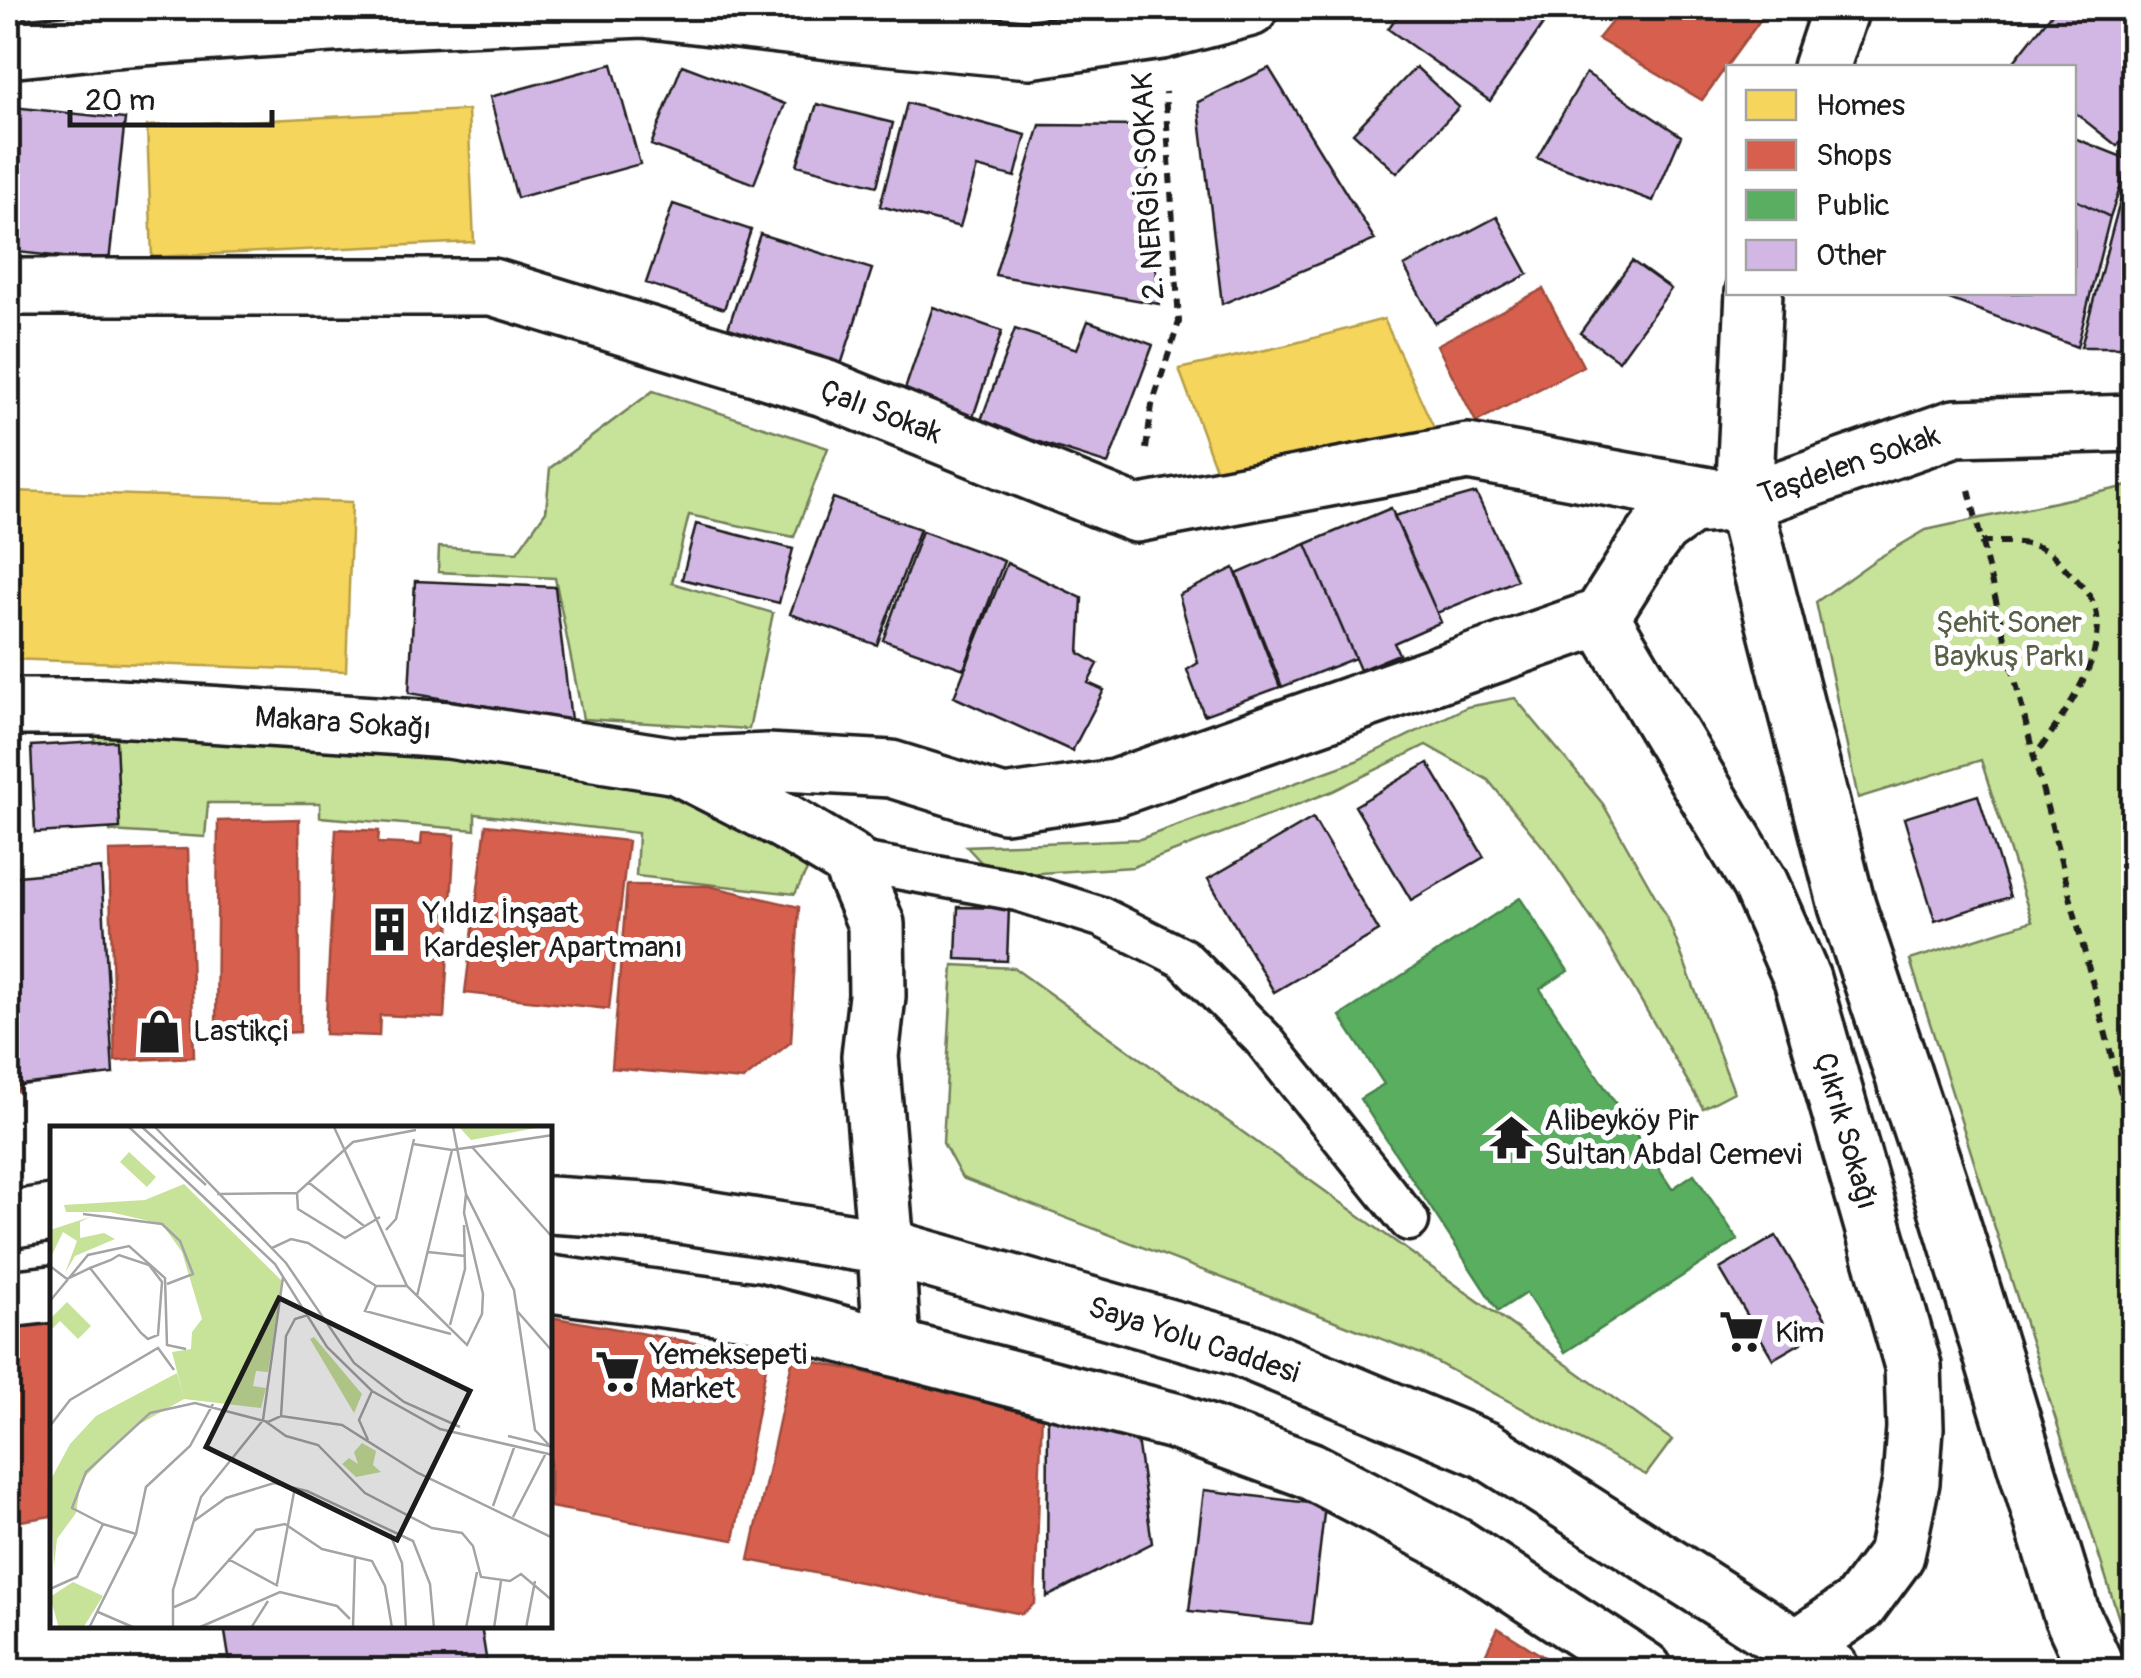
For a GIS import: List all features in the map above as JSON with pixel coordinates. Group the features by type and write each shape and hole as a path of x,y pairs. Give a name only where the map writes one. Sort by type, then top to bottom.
{"street":[{"path":"53,8 114,39"},
{"path":"8,50 374,21 643,9 1028,50 1159,19 1250,8"},
{"path":"1822,65 1842,8"},
{"name":"Çalı Sokak","path":"8,287 492,287 824,388 1136,514"},
{"path":"1754,295 1744,502 1847,906 1939,1182 2072,1616 2097,1670"},
{"name":"Taşdelen Sokak","path":"1744,502 1955,428 2134,423"},
{"path":"1136,514 1468,452 1744,502"},
{"path":"677,766 767,762 891,769 1004,804 1115,788 1601,617 1662,527 1690,506 1744,502"},
{"name":"Çıkrık Sokağı","path":"1601,617 1760,884 1802,979 1913,1366 1915,1428 1911,1482 1896,1554 1814,1659"},
{"name":"Makara Sokağı","path":"8,707 102,706 449,730 677,766"},
{"path":"677,766 784,821 849,860 876,924 877,996 870,1056 892,1346"},
{"name":"Saya Yolu Caddesi","path":"552,1204 661,1212 886,1246 1240,1348 1486,1450 1814,1659"},
{"path":"8,1220 50,1213"},
{"path":"552,1284 753,1311 1174,1421 1308,1470 1457,1547 1644,1670"},
{"path":"8,1299 50,1294"},
{"path":"2068,1670 2072,1616"}],"lane":[{"path":"849,860 1018,891 1102,917 1183,958 1263,1038 1409,1221"}],"path":[{"name":"2. NERGİS SOKAK","path":"1136,514 1152,405 1179,322 1159,19"},
{"path":"1955,428 2034,756 2134,1143"},
{"path":"1981,542 2016,542 2049,552 2079,582 2095,607 2097,636 2086,674 2034,756"}],"green space":[{"path":"653,391 828,448 794,537 689,515 672,583 773,613 749,729 583,719 555,578 438,572 439,547 517,552 546,511 550,468"},
{"name":"Şehit Soner Baykuş Parkı","path":"2134,485 2133,1663 1910,960 2032,921 1981,760 1858,798 1816,602 1926,530"},
{"path":"1515,698 1603,804 1667,917 1734,1092 1703,1108 1607,942 1544,848 1488,780 1426,745 1333,791 1133,867 994,876 966,846 1140,839 1356,761 1467,707"},
{"path":"91,716 596,761 810,864 795,894 636,876 638,833 475,814 475,830 320,817 320,803 208,803 205,837 110,831"},
{"path":"953,965 1014,968 1672,1440 1646,1475 1421,1354 962,1178 943,1143"}],"building: Homes":[{"path":"468,110 474,242 152,257 147,126"},
{"path":"1384,319 1439,439 1220,480 1179,369"},
{"path":"12,491 352,502 346,671 8,659"}],"building: Shops":[{"path":"1623,8 1745,8 1761,19 1702,100 1598,39"},
{"path":"1543,289 1583,366 1476,422 1437,345"},
{"path":"299,819 300,1032 216,1036 218,821"},
{"path":"486,825 628,841 609,1009 465,993"},
{"name":"Yıldız İnşaat Kardeşler Apartmanı","path":"336,829 379,831 378,843 421,845 422,833 455,835 444,1018 380,1015 379,1036 325,1034"},
{"path":"188,849 194,1057 115,1061 109,851"},
{"path":"627,885 709,886 799,907 791,1042 743,1080 612,1068"},
{"path":"8,976 18,1091 8,1092"},
{"path":"552,1317 768,1356 734,1540 552,1507"},
{"path":"50,1320 50,1516 8,1523 8,1324"},
{"path":"793,1357 1042,1411 1035,1603 1022,1614 749,1560"},
{"path":"1498,1628 1565,1670 1478,1670"}],"building: Public":[{"name":"Alibeyköy Pir Sultan Abdal Cemevi","path":"1520,898 1568,971 1540,989 1672,1189 1694,1174 1738,1240 1565,1352 1526,1293 1498,1311 1360,1099 1384,1084 1340,1016"}],"building: Other":[{"path":"1403,8 1528,8 1546,20 1490,101 1388,29"},
{"path":"2056,8 2122,8 2134,17 2134,125 2117,146 2076,114 2076,65 2012,64"},
{"path":"612,64 640,164 517,198 490,97"},
{"path":"682,65 785,104 754,184 651,145"},
{"path":"1416,67 1459,107 1397,173 1353,133"},
{"path":"1269,68 1375,240 1222,304 1198,102"},
{"path":"1586,73 1681,136 1653,201 1537,158"},
{"path":"907,103 1026,135 1015,177 977,167 960,227 880,206"},
{"path":"817,104 893,123 877,186 797,165"},
{"path":"13,107 125,119 109,262 8,251 8,156"},
{"path":"1040,125 1144,126 1159,304 995,275"},
{"path":"2076,139 2130,160 2110,217 2076,200"},
{"path":"2127,175 2134,175 2134,347 2081,347"},
{"path":"2076,200 2110,217 2077,347 1939,295 2076,295"},
{"path":"673,204 751,230 724,309 646,283"},
{"path":"1497,217 1528,274 1435,323 1404,266"},
{"path":"760,234 872,269 840,368 727,331"},
{"path":"1632,261 1671,289 1619,361 1580,333"},
{"path":"933,307 1002,331 972,420 901,401"},
{"path":"1088,321 1153,345 1108,464 980,423 1015,329 1077,349"},
{"path":"1476,493 1517,580 1437,613 1394,516"},
{"path":"833,498 920,529 877,645 790,614"},
{"path":"1391,508 1441,622 1394,643 1399,654 1360,670 1306,544"},
{"path":"696,524 793,549 779,603 682,579"},
{"path":"922,531 1004,561 964,669 883,640"},
{"path":"1306,544 1355,658 1282,687 1237,574"},
{"path":"1007,563 1082,598 1079,653 1098,664 1088,683 1104,690 1072,751 954,697"},
{"path":"1234,568 1280,687 1204,715 1187,670 1198,663 1179,595"},
{"path":"415,581 555,587 571,720 409,693"},
{"path":"116,741 120,828 35,833 31,746"},
{"path":"1428,763 1484,857 1411,900 1355,806"},
{"path":"1978,795 2010,897 1935,921 1904,818"},
{"path":"1313,818 1379,931 1274,992 1208,879"},
{"path":"101,868 113,1074 20,1085 8,877"},
{"path":"958,907 1009,908 1007,961 956,959"},
{"path":"1776,1236 1830,1326 1773,1359 1720,1269"},
{"path":"1048,1413 1137,1439 1152,1543 1047,1597"},
{"path":"1204,1490 1325,1505 1311,1624 1189,1611"},
{"path":"224,1628 481,1628 488,1670 231,1670"}],"place":[{"name":"Yıldız İnşaat Kardeşler Apartmanı","path":"390,930"},
{"name":"Lastikçi","path":"160,1031"},
{"name":"Alibeyköy Pir Sultan Abdal Cemevi","path":"1511,1137"},
{"name":"Kim","path":"1742,1332"},
{"name":"Yemeksepeti Market","path":"617,1371"}]}
